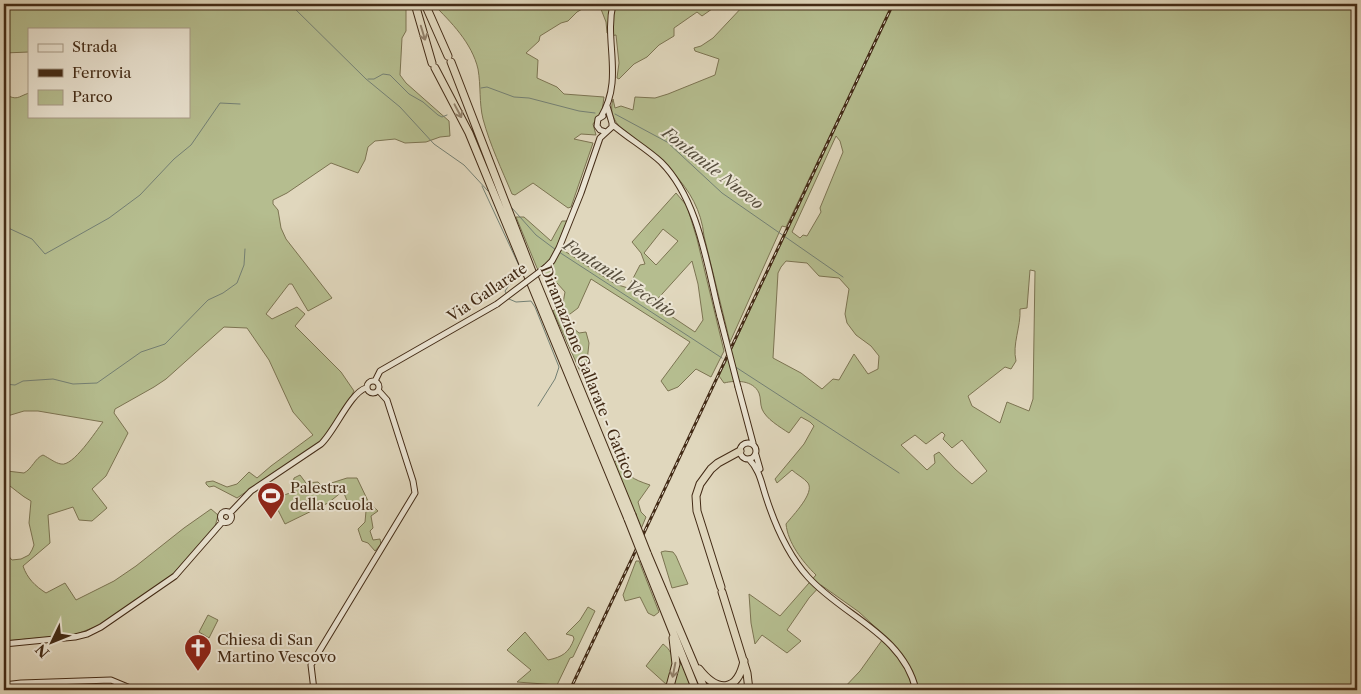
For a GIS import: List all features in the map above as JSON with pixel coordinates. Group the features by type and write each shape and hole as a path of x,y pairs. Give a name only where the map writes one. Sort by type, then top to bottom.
{"highway":[{"name":"Diramazione Gallarate - Gattico","path":"414,4 434,66 469,133 670,614 704,690"},
{"name":"Diramazione Gallarate - Gattico","path":"425,4 450,59 630,517"},
{"path":"744,456 726,458 704,476 698,490 696,504 744,661 748,681 747,690"},
{"name":"Diramazione Gallarate - Gattico","path":"670,614 696,690"},
{"path":"670,614 684,635 698,668 712,683 722,686 734,682 741,673 744,661"},
{"path":"669,690 676,664 670,614"}],"street":[{"path":"600,138 597,122 602,117 607,106 614,69 611,28 613,4"},
{"path":"607,106 612,125 661,162 682,190 694,215 752,443 757,450 756,455 771,510"},
{"path":"602,117 610,118"},
{"path":"607,132 612,125"},
{"path":"598,128 607,132 623,134"},
{"name":"Via Gallarate","path":"375,381 380,370 497,304 546,267 557,251 581,193 600,138 607,132"},
{"path":"4,644 75,637 101,627 175,576 223,521 228,522 231,520 232,516 230,513 251,491 322,444 331,434 356,394 366,388 368,382 375,381 379,385 378,390 387,400 414,481 415,492 311,665 314,688 323,690"},
{"path":"366,388 371,393 378,390"},
{"path":"741,399 747,424 744,456 760,472 766,497 789,552 807,577 823,592 876,631 896,649 908,668 916,690"},
{"path":"744,443 752,443"},
{"path":"744,456 756,455"},
{"path":"4,685 111,680 135,690"}],"green space":[{"path":"4,4 406,4 406,31 402,38 400,75 406,83 449,121 450,136 426,142 405,143 395,139 375,141 368,147 365,160 358,173 331,163 287,193 273,200 273,204 278,210 281,228 286,239 332,298 308,311 292,284 289,284 266,314 272,319 297,307 305,314 295,326 341,372 354,391 335,425 314,448 303,453 237,498 214,486 209,487 206,482 213,481 227,487 237,484 249,472 257,478 313,435 293,412 269,360 247,328 224,327 166,379 115,409 114,413 128,433 106,476 92,489 107,508 92,521 79,520 73,507 48,515 50,543 23,566 38,588 46,593 65,583 76,600 114,581 211,509 218,515 215,527 173,574 100,625 74,635 4,641 4,551 12,560 21,559 29,555 34,545 29,523 31,501 4,482 4,473 7,471 24,473 43,455 61,464 72,460 103,422 38,411 24,411 4,417 4,94 15,98 28,93 28,118 190,118 190,28 28,28 28,52 4,53 4,20 6,16"},
{"path":"433,4 591,4 577,12 568,21 561,23 540,36 539,41 526,53 538,60 537,78 557,87 564,94 604,97 602,111 593,124 596,135 581,134 574,139 593,143 571,207 568,208 533,183 515,195 512,194 483,119 479,75 475,59 460,34"},
{"path":"599,4 719,4 702,16 697,12 674,28 674,36 659,45 647,57 634,64 619,79 617,78 619,63 616,35 610,36 607,33 606,22"},
{"path":"719,4 730,4 727,7"},
{"path":"745,4 1353,4 1349,8 1351,9 1357,5 1357,690 842,690 860,671 885,636 859,612 821,585 809,598 787,630 801,641 787,653 762,635 755,644 749,594 780,616 816,575 796,551 786,524 806,498 809,487 808,483 792,470 777,483 775,479 804,444 814,426 801,417 789,433 764,413 759,393 753,386 739,381 724,383 719,376 844,110 843,108 786,227 782,226 730,342 700,218 694,202 674,173 619,126 613,117 612,110 613,99 615,108 621,106 633,110 635,97 655,98 715,75 719,59 695,51 694,48 713,38","holes":["836,136 840,141 843,152 820,208 821,212 807,236 803,235 800,238 792,232","786,261 807,263 819,276 839,278 849,289 845,314 847,323 856,335 871,346 879,356 878,369 868,374 854,354 839,380 833,379 822,389 801,373 773,358 778,273","1030,270 1035,271 1033,399 1029,411 1007,402 1000,423 972,406 968,396 1005,367 1011,369 1016,361 1015,348 1020,309 1027,308","942,432 945,435 943,439 952,448 962,440 987,471 972,484 939,452 934,455 935,463 927,470 901,445 915,435 926,444"]},
{"path":"676,193 687,206 697,239 724,351 711,377 696,369 678,387 668,391 661,381 690,342 591,279 578,308 566,317 566,322 579,333 586,332 589,343 586,371 592,384 589,391 553,311 563,303 565,292 557,283 550,285 537,268 516,217 524,217 551,241 562,221 567,221 557,246 615,284 628,288 640,265 645,264 641,253 632,242","holes":["663,229 678,241 656,265 644,253","692,261 698,284 703,320 695,332 653,304"]},
{"path":"618,460 624,470 631,476 650,485 638,502 641,512 646,517 641,529 614,462"},
{"path":"300,475 306,483 318,482 322,486 347,478 357,478 368,501 378,511 371,516 373,528 370,531 373,540 380,539 381,544 375,551 368,543 362,541 358,529 365,522 366,511 361,506 354,506 348,503 343,491 328,503 285,524 278,510 264,505 266,502 295,491 294,478"},
{"path":"661,552 673,552 676,556 688,584 672,588"},
{"path":"636,561 639,561 659,612 654,616 648,613 640,597 625,601 623,595"},
{"path":"588,607 595,611 557,685 517,682 531,670 507,650 525,632 548,660 561,656 570,648 574,639 573,636 566,634 580,620"},
{"path":"208,615 218,620 209,638 199,632"},
{"path":"663,644 668,648 672,658 672,668 667,685 646,666"},
{"path":"677,652 693,690 671,690"}],"waterway":[{"name":"Fontanile Vecchio","path":"290,4 366,79 400,107 434,144 464,165 488,191"},
{"name":"Fontanile Nuovo","path":"368,79 374,79 383,74 390,75 409,94 423,102 438,115 442,117 447,115"},
{"name":"Fontanile Nuovo","path":"481,88 487,87 514,97 529,98 579,111 595,113"},
{"path":"4,226 32,239 45,254 109,218 140,195 174,159 191,145 220,103 240,104"},
{"name":"Fontanile Nuovo","path":"615,114 667,142 722,193 843,277"},
{"path":"482,186 522,272 507,288 506,293"},
{"name":"Fontanile Vecchio","path":"512,208 536,235 556,250"},
{"path":"4,384 15,385 23,381 53,379 73,384 97,383 141,352 165,344 208,300 223,293 237,283 244,265 245,249"},
{"name":"Fontanile Vecchio","path":"559,252 722,358"},
{"path":"509,299 516,302 531,301 559,367 555,379 538,406"},
{"name":"Fontanile Vecchio","path":"734,366 899,473"}],"railway":[{"path":"570,690 893,4"}],"place":[{"name":"Palestra della scuola","path":"271,520"},
{"name":"Chiesa di San Martino Vescovo","path":"198,672"}]}
